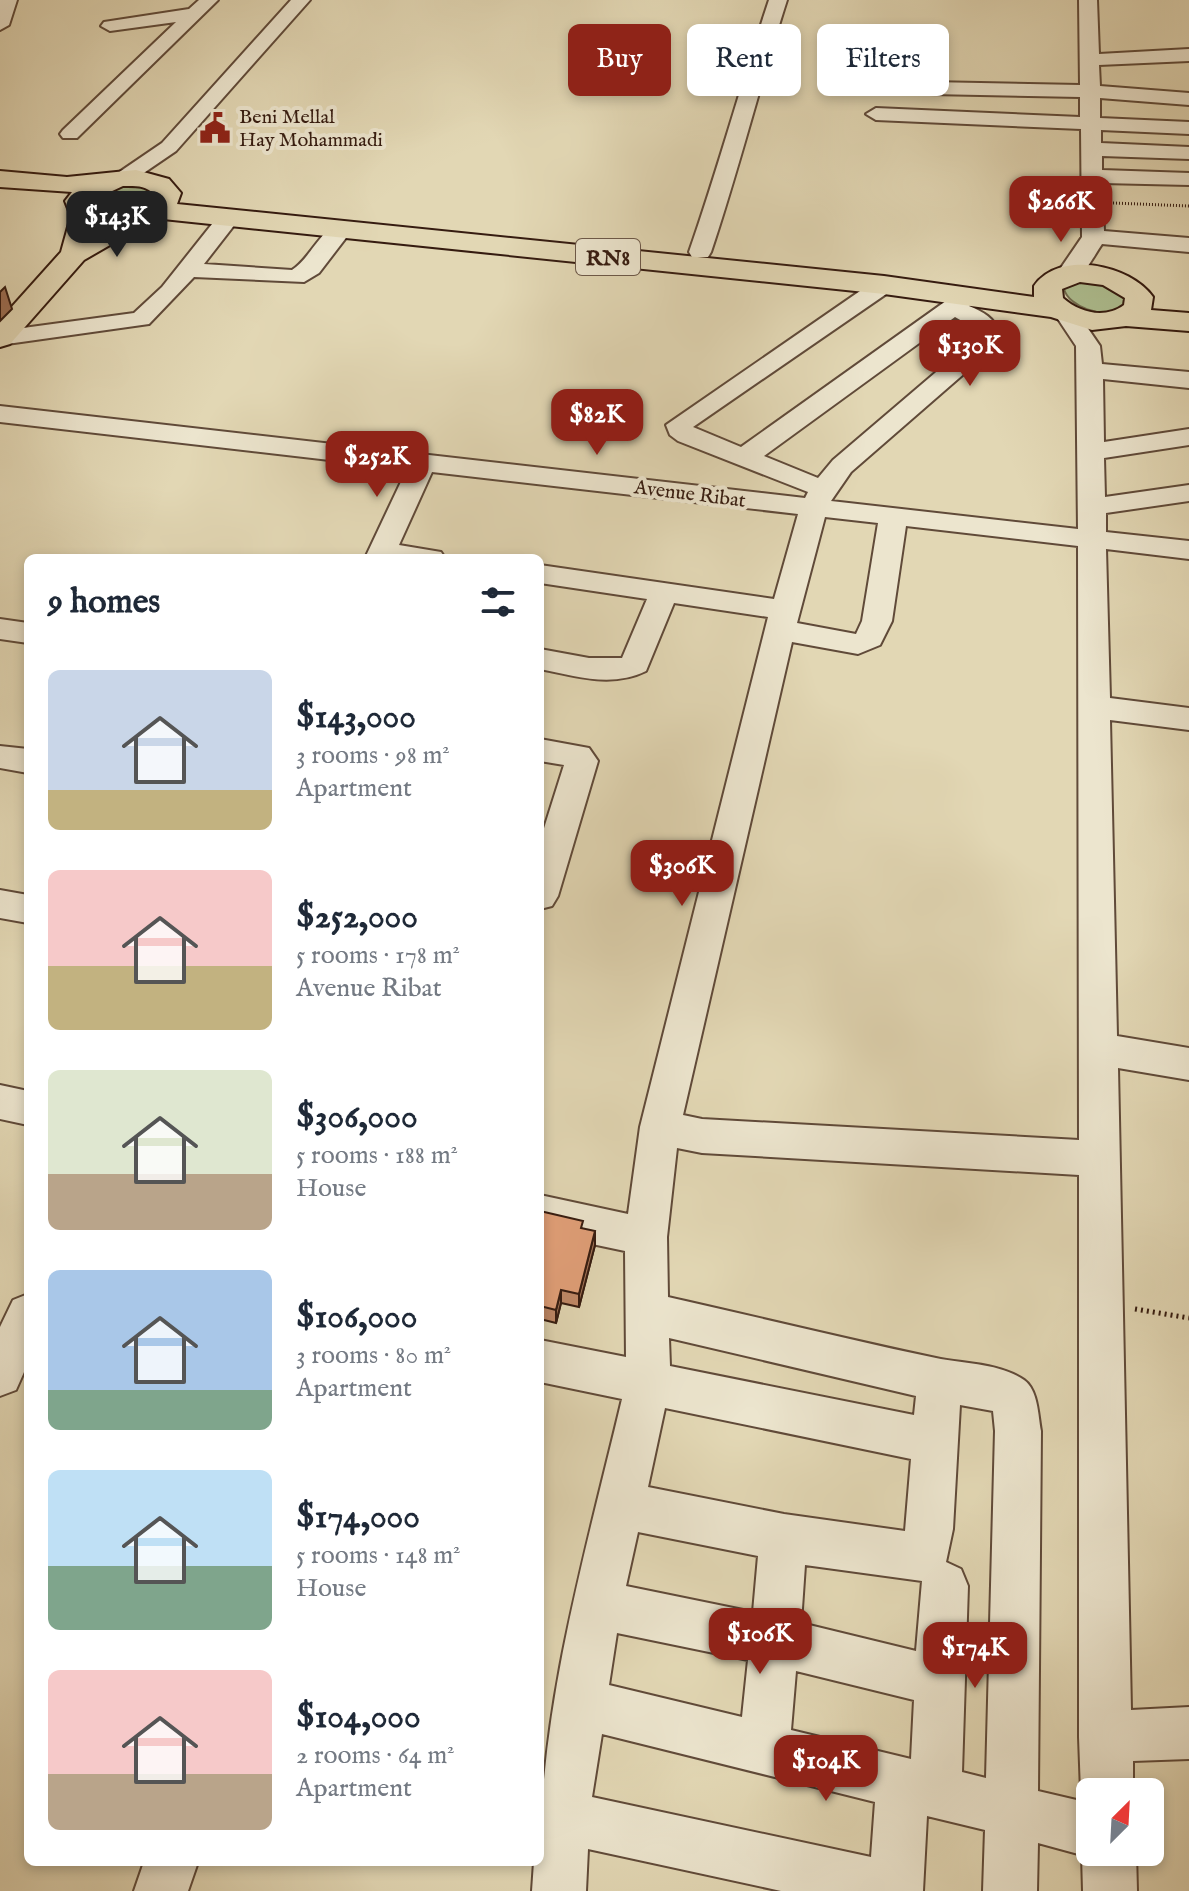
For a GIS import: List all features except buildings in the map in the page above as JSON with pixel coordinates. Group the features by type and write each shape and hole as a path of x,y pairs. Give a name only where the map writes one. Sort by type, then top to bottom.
{"main road":[{"name":"RN8","path":"0,179 67,185 115,181 154,202 228,219 884,285 961,302 1062,311 1086,319 1189,322"},
{"path":"74,254 82,212 78,201 83,194 115,181"},
{"name":"RN8","path":"0,193 106,220 154,202 225,204 997,281 1093,274 1189,301"},
{"path":"0,338 74,254 154,202"},
{"path":"1062,311 1049,300 1046,290 1063,277"},
{"path":"1122,318 1138,308 1140,303 1123,283"}],"street":[{"path":"1,21 8,0"},
{"path":"70,134 209,0"},
{"path":"115,181 169,147 301,0"},
{"path":"700,252 727,174 741,113 778,0"},
{"path":"1088,0 1086,72 1092,240 1123,283"},
{"path":"110,26 194,14"},
{"path":"968,79 1023,90 1086,72 1189,55"},
{"path":"949,83 1014,70"},
{"path":"1086,72 1189,99"},
{"path":"968,79 969,118"},
{"path":"1023,90 1024,121"},
{"path":"921,116 922,96"},
{"path":"876,114 1189,128"},
{"path":"154,202 169,147"},
{"path":"1091,149 1189,153"},
{"path":"1092,176 1189,179"},
{"path":"0,338 141,319 189,270 228,219"},
{"path":"189,270 296,277 311,268 341,230"},
{"path":"1092,240 1189,245"},
{"path":"1063,277 1092,240"},
{"path":"818,498 745,457 687,435 679,429 679,425 884,285"},
{"path":"0,302 29,306"},
{"path":"559,1891 563,1817 597,1605 648,1385 646,1237 660,1127 782,620 818,498 842,466 988,340 990,334 984,323 961,302 745,457"},
{"path":"1062,311 1089,358 1092,452 1106,1778"},
{"path":"1089,358 1122,318"},
{"path":"1089,358 1189,380"},
{"name":"Avenue Ribat","path":"0,414 423,462 818,498 893,517 1092,523 1189,550"},
{"path":"1092,452 1189,437"},
{"path":"380,554 423,462"},
{"path":"1092,523 1189,493"},
{"path":"544,575 664,592 782,620 858,644 868,641 874,634 893,517"},
{"path":"544,660 613,670 628,669 635,664 664,592"},
{"path":"0,629 24,632"},
{"path":"1096,707 1189,719"},
{"path":"544,751 578,756 582,761 544,883"},
{"path":"0,757 24,760"},
{"path":"0,904 24,908"},
{"path":"1098,1049 1189,1064"},
{"path":"0,1102 24,1107"},
{"path":"660,1127 702,1136 1100,1159"},
{"path":"544,1215 646,1237"},
{"path":"647,1312 939,1380 997,1390 1009,1396 1017,1409 1010,1891"},
{"path":"544,1362 937,1442"},
{"path":"621,1505 784,1538 924,1557 937,1442 939,1380"},
{"path":"764,1749 784,1538"},
{"path":"563,1817 896,1890 938,1681 944,1586"},
{"path":"597,1605 774,1641 938,1681"},
{"path":"581,1703 1076,1826"},
{"path":"1105,1737 1189,1733"},
{"path":"161,1891 170,1866"},
{"path":"1109,1866 1110,1891"}],"path":[{"path":"1092,202 1189,206"},
{"path":"1100,1303 1189,1318"}],"green space":[{"path":"118,184 159,186 152,209 116,214 102,210 95,199"},
{"path":"1085,277 1134,296 1113,312 1088,310 1072,301 1064,289"}],"place":[{"name":"Beni Mellal Hay Mohammadi","path":"215,128"}]}
